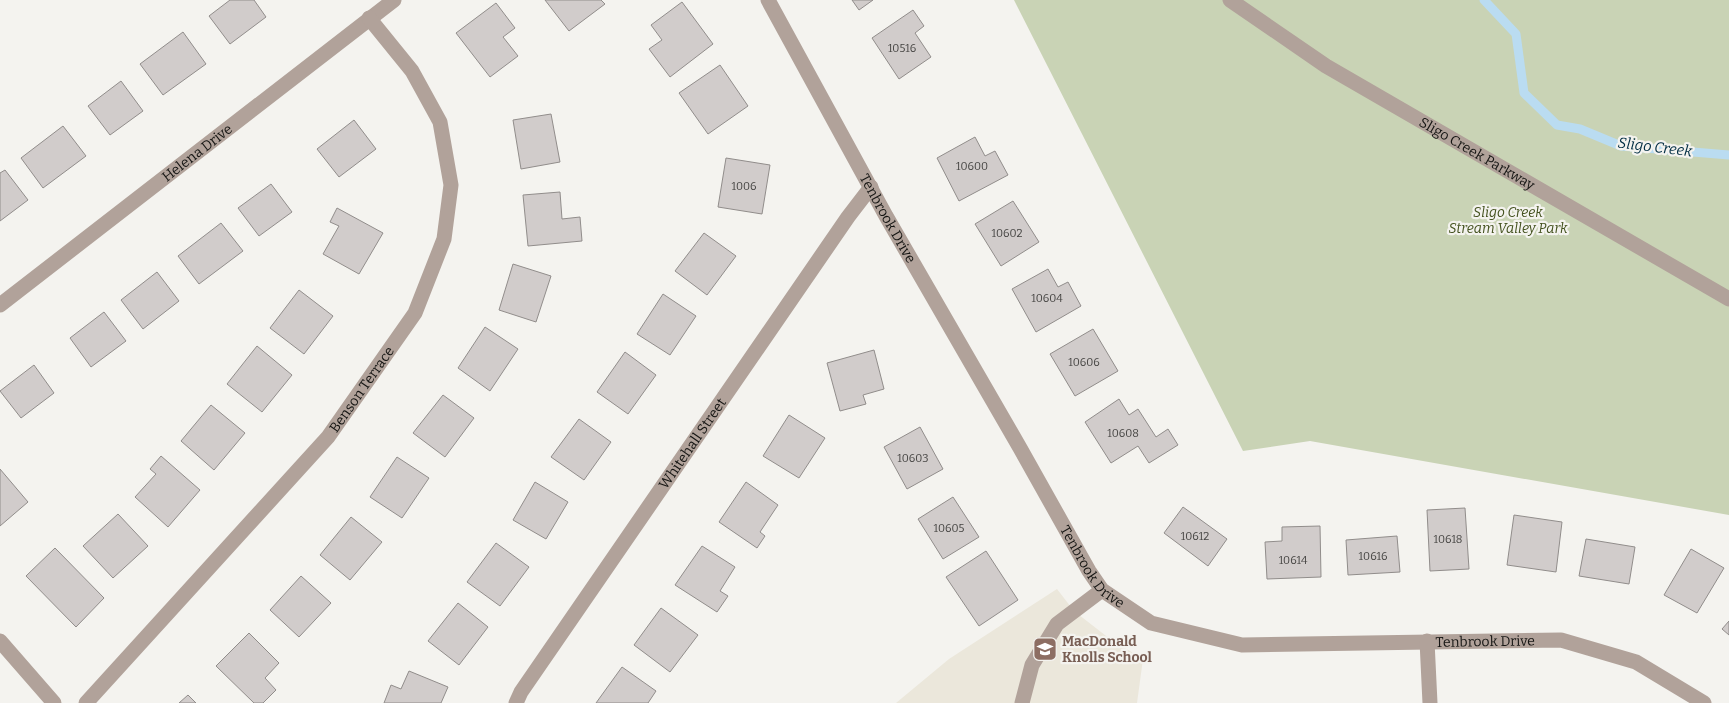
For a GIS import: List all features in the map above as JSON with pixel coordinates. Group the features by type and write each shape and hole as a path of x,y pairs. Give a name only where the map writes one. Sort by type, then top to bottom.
{"street":[{"name":"Helena Drive","path":"0,305 394,0"},
{"name":"Tenbrook Drive","path":"768,0 886,216 1089,571 1102,590 1151,623 1242,645 1561,640 1636,662 1704,703"},
{"name":"Sligo Creek Parkway","path":"1230,0 1326,66 1729,298"},
{"name":"Benson Terrace","path":"86,703 328,437 415,313 444,239 451,185 440,122 412,71 370,18"},
{"name":"Whitehall Street","path":"516,703 521,692 842,225 871,187"},
{"path":"1022,703 1032,666 1058,624 1102,590"},
{"path":"0,641 54,703"},
{"path":"1427,642 1430,703"}],"shaded area":[{"name":"MacDonald Knolls School","path":"1057,589 1074,611 1110,639 1143,659 1137,703 896,703 949,659"}],"green space":[{"name":"Sligo Creek Stream Valley Park","path":"1014,0 1729,0 1729,515 1310,441 1243,451"}],"building":[{"path":"230,0 254,0 266,17 230,44 209,16"},
{"path":"545,0 601,0 605,4 569,31"},
{"path":"852,0 873,0 859,10"},
{"path":"682,2 713,44 670,77 649,49 662,40 651,25"},
{"path":"496,3 515,28 503,37 518,56 490,77 456,33"},
{"path":"913,10 924,26 915,33 931,57 899,79 872,38"},
{"path":"183,32 206,64 163,95 140,64"},
{"path":"720,65 748,106 708,134 679,93"},
{"path":"121,81 143,111 110,135 88,106"},
{"path":"551,114 560,162 521,169 513,120"},
{"path":"354,120 376,149 339,177 317,149"},
{"path":"63,126 86,156 43,188 21,158"},
{"path":"975,137 985,156 995,151 1008,175 959,201 937,158"},
{"path":"726,158 770,165 762,214 718,207"},
{"path":"5,170 28,200 0,221 0,173"},
{"path":"271,184 292,212 259,236 238,208"},
{"path":"560,192 562,219 580,217 582,241 528,246 523,195"},
{"path":"1013,201 1039,242 1001,266 975,224"},
{"path":"337,208 383,233 359,274 323,254 339,226 330,222"},
{"path":"221,223 243,251 199,284 178,256"},
{"path":"704,233 736,256 707,295 675,271"},
{"path":"513,264 551,276 536,322 499,310"},
{"path":"1048,269 1058,287 1068,282 1081,306 1036,332 1012,289"},
{"path":"157,272 179,301 143,329 121,300"},
{"path":"299,290 333,316 304,354 270,328"},
{"path":"663,294 696,316 670,355 637,334"},
{"path":"104,312 126,341 91,367 70,338"},
{"path":"485,327 518,349 490,391 458,368"},
{"path":"1093,329 1118,371 1075,396 1050,354"},
{"path":"257,346 292,375 262,412 227,384"},
{"path":"874,350 884,389 863,395 866,404 840,411 827,363"},
{"path":"625,352 656,375 628,414 597,392"},
{"path":"34,365 54,393 21,418 0,391"},
{"path":"443,395 474,418 445,457 413,433"},
{"path":"1119,399 1129,415 1138,409 1156,437 1168,429 1178,445 1149,463 1138,446 1111,463 1085,422"},
{"path":"211,405 245,433 214,470 181,441"},
{"path":"789,415 825,438 799,478 763,456"},
{"path":"579,419 611,442 584,480 551,457"},
{"path":"920,427 943,469 907,489 884,447"},
{"path":"161,456 200,490 168,527 135,497 156,474 150,469"},
{"path":"397,457 429,478 402,518 370,497"},
{"path":"0,469 28,502 0,526"},
{"path":"535,482 568,502 546,539 513,520"},
{"path":"746,482 778,505 760,532 765,536 757,548 719,522"},
{"path":"953,497 979,537 943,559 918,519"},
{"path":"1183,507 1227,539 1208,566 1164,533"},
{"path":"1465,508 1469,569 1430,571 1427,510"},
{"path":"118,514 148,546 113,578 83,546"},
{"path":"1514,515 1562,522 1556,572 1507,565"},
{"path":"351,517 382,542 350,580 320,555"},
{"path":"1320,526 1321,577 1267,579 1265,542 1282,541 1282,527"},
{"path":"1397,536 1400,572 1348,575 1346,540"},
{"path":"1586,539 1635,547 1629,584 1579,576"},
{"path":"496,543 529,567 500,606 467,582"},
{"path":"702,546 735,567 720,591 728,596 717,612 675,585"},
{"path":"55,548 104,598 76,627 26,576"},
{"path":"1691,549 1724,568 1697,613 1664,595"},
{"path":"986,551 1018,600 979,626 946,577"},
{"path":"301,576 331,603 299,637 270,610"},
{"path":"458,603 488,627 459,665 428,641"},
{"path":"661,608 698,635 670,672 634,645"},
{"path":"1729,621 1729,635 1722,629"},
{"path":"249,633 279,663 265,678 276,690 263,703 254,703 216,666"},
{"path":"622,667 656,691 648,703 596,703"},
{"path":"409,671 448,687 441,703 384,703 391,685 401,689"},
{"path":"188,695 196,703 179,703"}],"waterway":[{"name":"Sligo Creek","path":"1484,0 1516,34 1524,93 1557,125 1580,129 1621,146 1729,155"}],"place":[{"name":"MacDonald Knolls School","path":"1045,649"}]}
